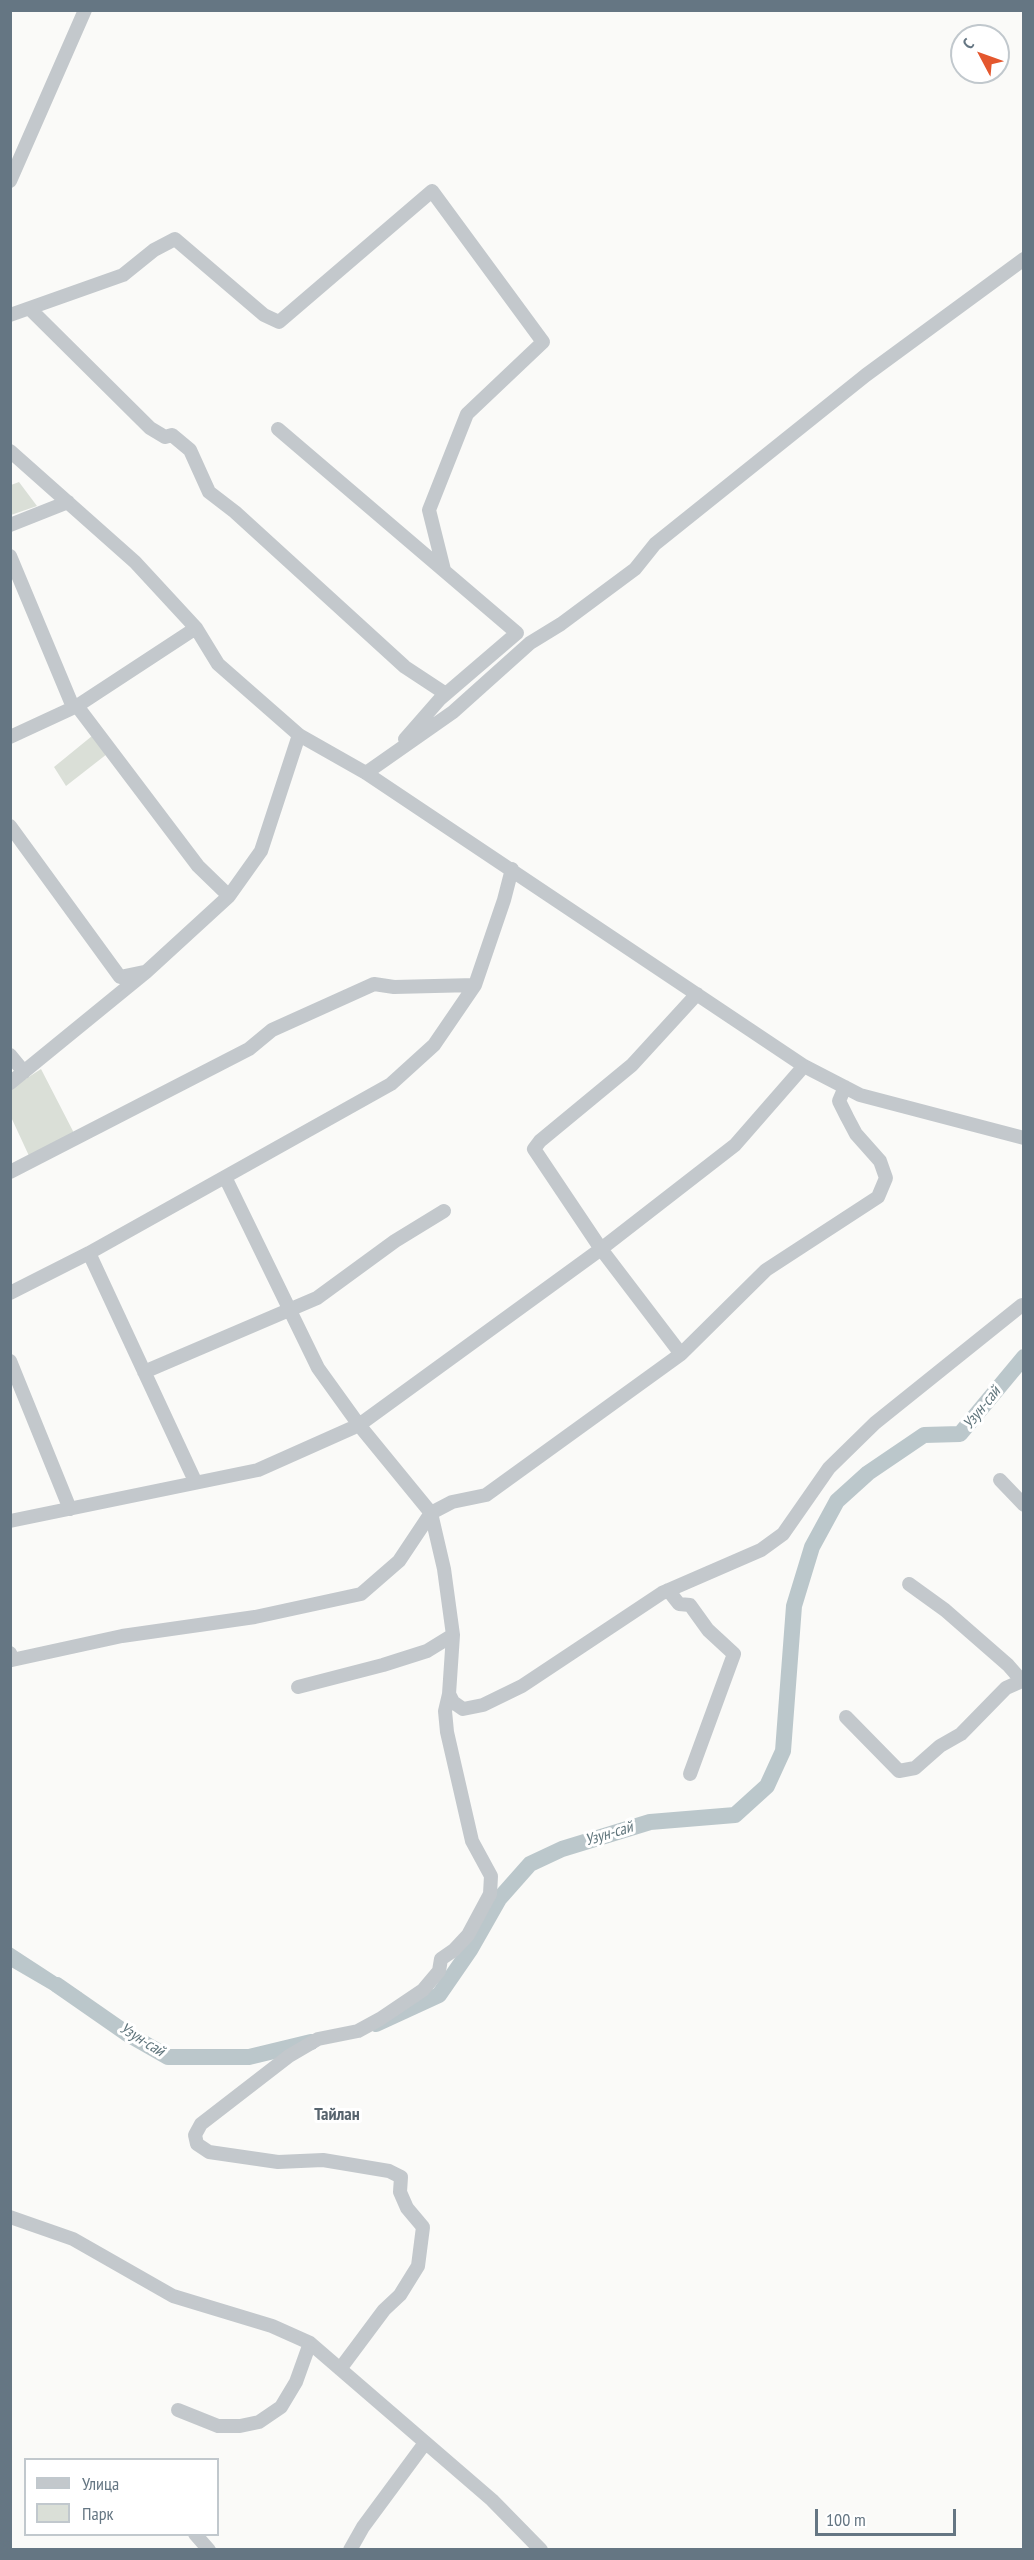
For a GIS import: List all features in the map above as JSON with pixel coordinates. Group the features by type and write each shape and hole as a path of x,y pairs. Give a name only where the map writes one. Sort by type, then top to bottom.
{"street":[{"path":"10,181 85,10"},
{"path":"10,315 123,275 154,250 175,239 264,315 279,322 432,191 543,342 467,414 429,510 444,570"},
{"path":"366,773 453,712 530,643 561,624 634,569 655,544 866,375 1023,259"},
{"path":"30,309 150,428 165,437 172,435 190,450 209,492 236,512 405,667 446,694"},
{"path":"278,429 517,633 446,694 392,753"},
{"path":"10,451 135,562 196,628 218,664 299,735 366,773 804,1066 860,1095 1023,1138"},
{"path":"10,525 68,502"},
{"path":"10,556 75,707 198,866 229,896"},
{"path":"10,737 75,707 196,628"},
{"path":"10,1083 146,972 229,896 261,851 299,735"},
{"path":"10,826 120,977 146,972"},
{"path":"10,1293 89,1253 391,1084 434,1045 475,985 512,869"},
{"path":"10,1172 249,1049 272,1030 374,984 394,987 475,985"},
{"path":"681,1354 601,1249 534,1149 540,1141 632,1065 698,994"},
{"path":"10,1055 24,1072"},
{"path":"10,1521 195,1481 217,1480 258,1470 359,1425 601,1249 735,1145 804,1066"},
{"path":"10,1653 12,1660 122,1636 255,1617 361,1594 399,1561 431,1514 452,1502 486,1495 681,1354 766,1270 878,1197 886,1178 880,1161 856,1134 846,1118 839,1101 845,1087"},
{"path":"225,1177 318,1368 359,1425 431,1514 444,1569 453,1635 449,1694 444,1711 447,1732 471,1841 491,1876 490,1894 468,1935 454,1950 441,1959 439,1971 423,1990 358,2031 318,2039 289,2056 201,2124 195,2135 197,2144 209,2152 278,2162 323,2160 388,2171 401,2177 400,2192 407,2208 423,2227 424,2234 418,2266 400,2295 384,2310 340,2369"},
{"path":"144,1372 317,1298 395,1241 444,1211"},
{"path":"89,1253 195,1481"},
{"path":"449,1694 453,1702 463,1709 493,1700 522,1686 668,1590 761,1550 783,1534 829,1468 874,1423 1022,1305"},
{"path":"10,1361 70,1509"},
{"path":"1000,1480 1023,1505"},
{"path":"846,1717 899,1771 915,1768 939,1746 960,1734 1006,1688 1022,1680 945,1610 909,1584"},
{"path":"668,1590 679,1604 690,1605 708,1630 734,1654 690,1774"},
{"path":"298,1687 427,1651 453,1635"},
{"path":"10,2217 73,2239 173,2296 272,2326 310,2343 492,2500 541,2550"},
{"path":"178,2410 218,2426 240,2426 259,2422 282,2407 296,2382 310,2343"},
{"path":"350,2550 363,2527 425,2443"},
{"path":"196,2536 209,2550"}],"green space":[{"path":"19,482 37,506 11,515 11,485"},
{"path":"92,736 107,754 66,786 54,767"},
{"path":"41,1069 75,1135 30,1158 11,1117 10,1089"}],"shaded area":[{"path":"11,1947 82,1993 71,2002 11,1967"}],"waterway":[{"name":"Узун-сай","path":"376,2024 439,1995 470,1950 499,1899 530,1864 562,1849 650,1822 735,1815 767,1786 783,1751 794,1606 812,1547 837,1501 868,1473 924,1435 960,1434 1024,1357"},
{"name":"Узун-сай","path":"57,1985 126,2033 168,2057 249,2057 311,2042"}],"district":[{"name":"Тайлан","path":"337,2115"}]}
